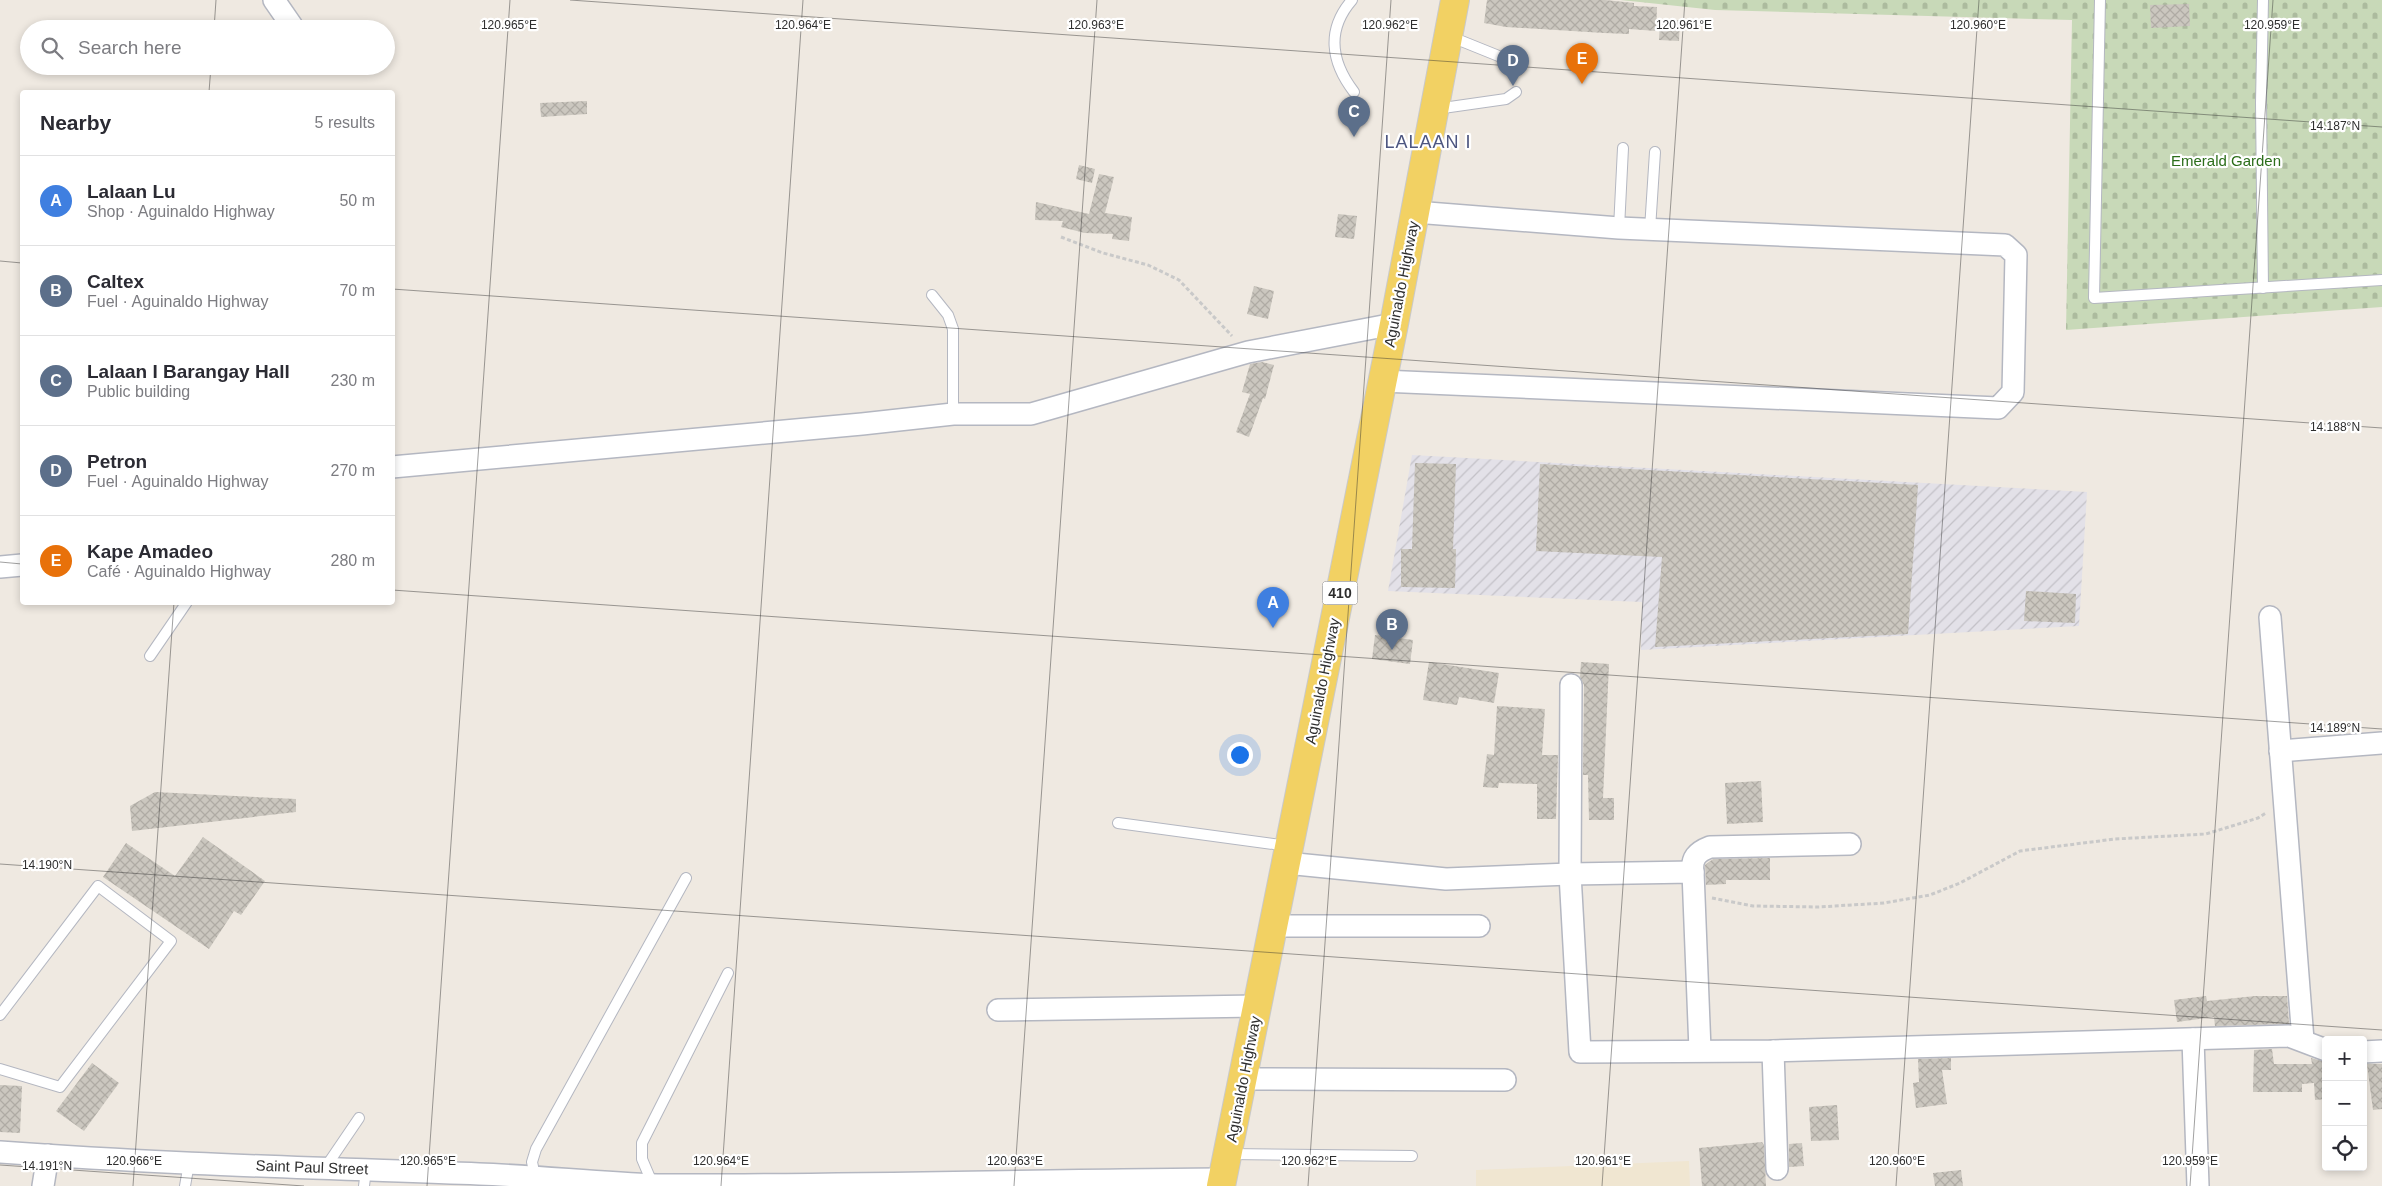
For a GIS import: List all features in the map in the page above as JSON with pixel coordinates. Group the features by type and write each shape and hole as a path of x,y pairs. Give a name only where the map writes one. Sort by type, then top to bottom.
{"main road":[{"name":"Aguinaldo Highway","path":"1224,1173 1394,324 1456,0"}],"street":[{"path":"274,0 288,20"},
{"path":"1382,381 1998,408 2013,392 2016,255 2005,245 1619,228 1415,212"},
{"path":"395,467 953,414 1031,414 1248,352 1394,324"},
{"path":"0,567 20,565"},
{"path":"2270,617 2303,1040"},
{"path":"1571,685 1570,874 1580,1052 1773,1051 2288,1036 2322,1048"},
{"path":"2280,751 2382,743"},
{"path":"1700,1050 1692,864 1697,854 1710,847 1850,844"},
{"path":"1287,854 1446,880 1570,874 1693,872"},
{"path":"1274,926 1479,926"},
{"path":"998,1010 1257,1006"},
{"path":"2192,1039 2198,1186"},
{"path":"1773,1051 1777,1170"},
{"path":"2367,1052 2382,1051"},
{"path":"1242,1079 1505,1080"},
{"name":"Saint Paul Street","path":"0,1152 189,1163 325,1168 365,1178 535,1176 653,1184 910,1185 1224,1173"},
{"path":"43,1186 48,1155"}],"lane":[{"path":"1352,0 1342,11 1336,26 1334,46 1345,80 1354,92"},
{"path":"2100,0 2094,298 2382,280"},
{"path":"2263,0 2263,288"},
{"path":"1449,36 1510,61 1518,70"},
{"path":"1435,110 1506,99 1516,92"},
{"path":"1619,228 1624,148"},
{"path":"1650,229 1655,152"},
{"path":"932,295 948,315 953,329 953,414"},
{"path":"150,656 185,605"},
{"path":"1118,823 1287,854"},
{"path":"535,1176 532,1162 536,1150 686,878"},
{"path":"0,1015 98,886 171,941 60,1087 0,1069"},
{"path":"653,1184 642,1159 642,1143 728,973"},
{"path":"325,1168 359,1118"},
{"path":"1224,1173 1412,1156"},
{"path":"185,1186 189,1163"}],"path":[{"path":"1061,237 1103,254 1148,265 1179,280 1248,352"},
{"path":"1694,895 1753,906 1818,907 1884,904 1930,895 1960,883 2020,851 2115,839 2206,834 2258,818 2284,800"}],"shaded area":[{"path":"1412,455 2087,492 2079,626 1641,650 1642,602 1388,591"},
{"path":"1689,1161 1690,1186 1476,1186 1476,1170"}],"green space":[{"name":"Emerald Garden","path":"1621,0 2382,0 2382,307 2066,330 2072,20 1715,10"}],"building":[{"path":"1487,0 1605,0 1634,3 1634,6 1657,7 1656,31 1629,29 1629,34 1604,33 1506,27 1484,23"},
{"path":"2189,4 2190,26 2151,28 2150,5"},
{"path":"1660,20 1680,20 1679,41 1659,40"},
{"path":"587,101 587,114 541,117 540,103"},
{"path":"1079,165 1095,169 1092,183 1076,179"},
{"path":"1099,174 1114,177 1105,213 1132,217 1129,241 1112,239 1113,234 1085,233 1061,227 1063,221 1035,220 1036,202 1089,214"},
{"path":"1338,214 1357,216 1354,239 1335,237"},
{"path":"1254,286 1274,291 1268,319 1247,314"},
{"path":"1262,362 1274,365 1265,399 1263,398 1249,437 1236,432 1250,394 1242,392 1250,364"},
{"path":"1415,463 1456,464 1453,549 1456,549 1455,588 1401,587 1401,549 1412,549"},
{"path":"1540,464 1918,485 1908,634 1655,647 1662,557 1536,551"},
{"path":"2026,591 2076,594 2075,623 2024,621"},
{"path":"1375,635 1413,640 1410,664 1372,659"},
{"path":"1429,662 1499,673 1494,703 1459,697 1457,705 1423,700"},
{"path":"1581,662 1609,664 1603,798 1614,798 1614,820 1589,820 1588,775 1583,775 1584,685 1580,677"},
{"path":"1497,706 1545,709 1542,755 1558,755 1556,819 1537,819 1537,784 1499,783 1498,788 1483,787 1487,754 1494,755"},
{"path":"1761,781 1763,822 1727,824 1725,783"},
{"path":"155,792 296,799 296,812 132,831 130,806"},
{"path":"203,837 265,881 241,915 234,911 209,949 103,877 126,843 175,876"},
{"path":"1770,858 1770,880 1726,880 1726,884 1706,885 1705,865 1713,859"},
{"path":"2206,996 2207,1001 2255,996 2287,996 2289,1024 2215,1026 2214,1017 2177,1022 2174,1000"},
{"path":"2272,1049 2274,1064 2312,1064 2311,1058 2322,1061 2322,1099 2315,1100 2314,1083 2302,1084 2302,1092 2253,1092 2254,1050"},
{"path":"1951,1058 1951,1070 1942,1070 1947,1104 1916,1108 1913,1083 1919,1082 1918,1059"},
{"path":"92,1063 119,1083 84,1131 56,1111"},
{"path":"2367,1064 2382,1064 2382,1109 2373,1110"},
{"path":"0,1085 22,1086 20,1133 0,1132"},
{"path":"1837,1105 1839,1140 1811,1141 1809,1107"},
{"path":"1762,1142 1764,1145 1766,1186 1702,1186 1699,1148"},
{"path":"1802,1143 1804,1166 1789,1167 1789,1144"},
{"path":"1961,1170 1963,1186 1935,1186 1933,1173"}],"place":[{"name":"Kape Amadeo","path":"1582,84"},
{"name":"Petron","path":"1513,86"},
{"name":"Lalaan I Barangay Hall","path":"1354,137"},
{"name":"Lalaan Lu","path":"1273,628"},
{"name":"Caltex","path":"1392,650"}],"district":[{"name":"LALAAN I","path":"1428,142"}]}
